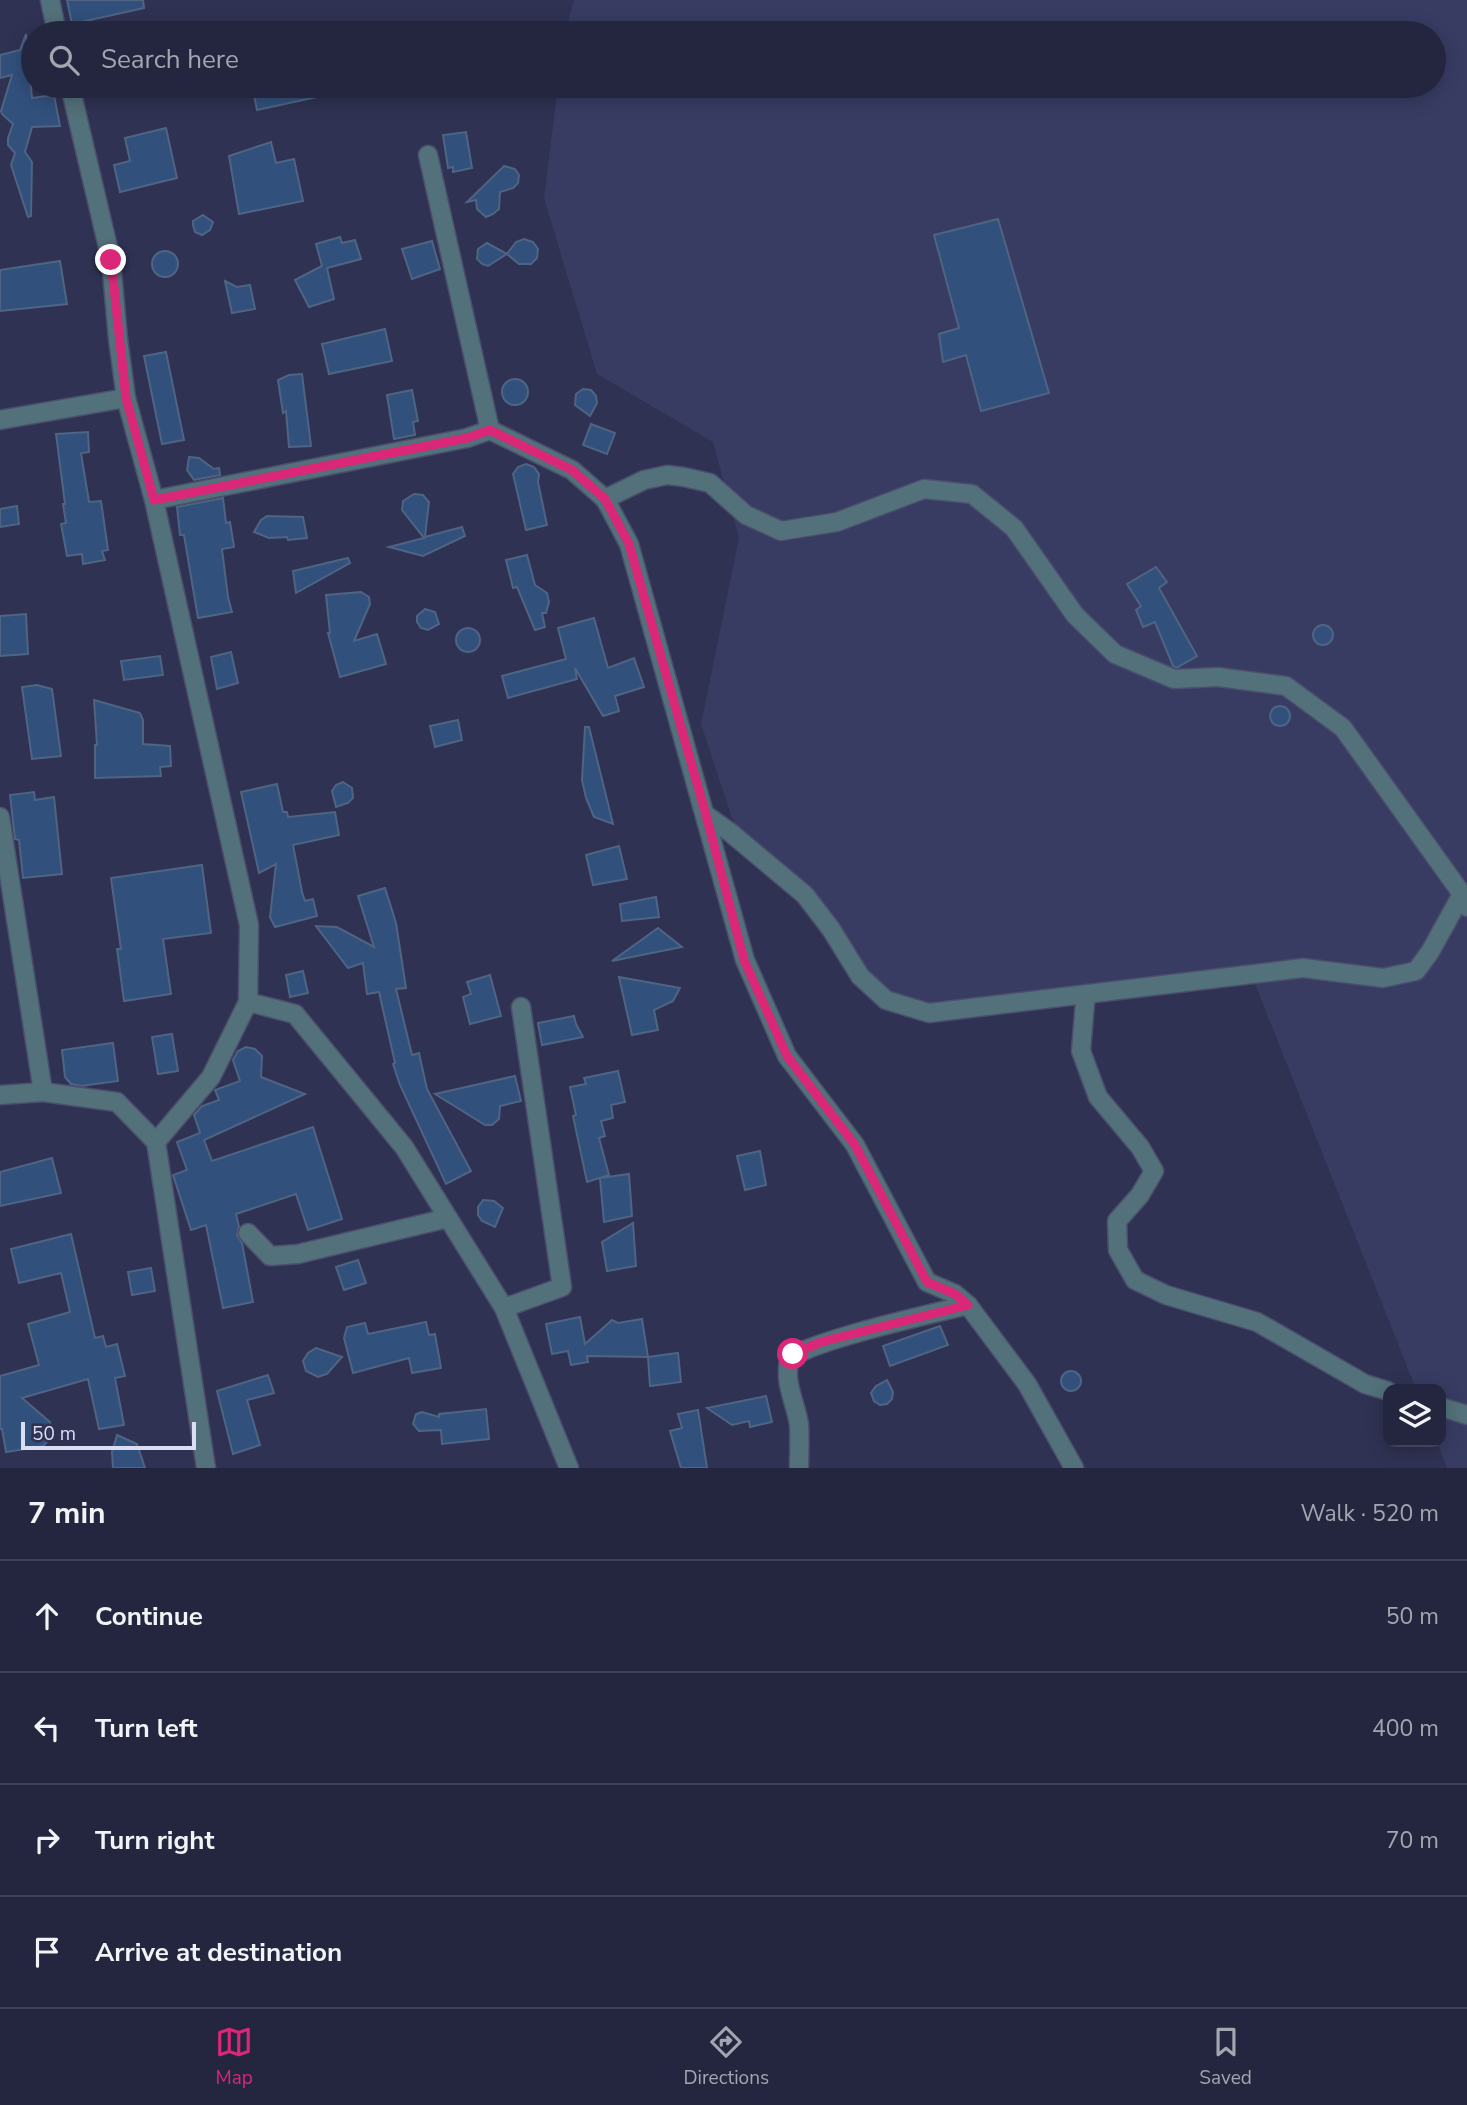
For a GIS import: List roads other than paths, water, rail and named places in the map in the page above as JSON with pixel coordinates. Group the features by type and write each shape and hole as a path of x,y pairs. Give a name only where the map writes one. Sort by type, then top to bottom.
{"street":[{"path":"50,0 54,21"},
{"path":"73,98 111,260 126,398 154,500 248,925 248,1002 211,1077 156,1142"},
{"path":"428,155 490,430"},
{"path":"0,421 126,398"},
{"path":"154,500 467,438 490,430 572,470 605,499 629,544 744,960 787,1056 855,1145 927,1282 955,1294 968,1305 1027,1384 1074,1468"},
{"path":"605,499 644,480 667,475 684,477 710,483 746,515 781,531 837,522 924,489 972,494 1014,528 1075,615 1115,654 1174,679 1219,677 1286,686 1343,728 1464,900 1416,971 1382,978 1303,968 929,1013 886,1000 860,976 805,895 706,815"},
{"path":"0,817 43,1092"},
{"path":"1088,994 1081,1051 1098,1097 1140,1147 1154,1171 1140,1195 1116,1221 1118,1250 1135,1279 1166,1295 1257,1322 1365,1384 1383,1389"},
{"path":"248,1002 295,1014 404,1147 504,1308 569,1468"},
{"path":"504,1308 562,1287 521,1007"},
{"path":"0,1096 43,1092 117,1102 156,1142 206,1468"},
{"path":"248,1233 270,1256 298,1254 448,1218"},
{"path":"799,1468 799,1423 788,1386 790,1359 793,1354 821,1342 968,1305"},
{"path":"1446,1409 1467,1415"}]}
